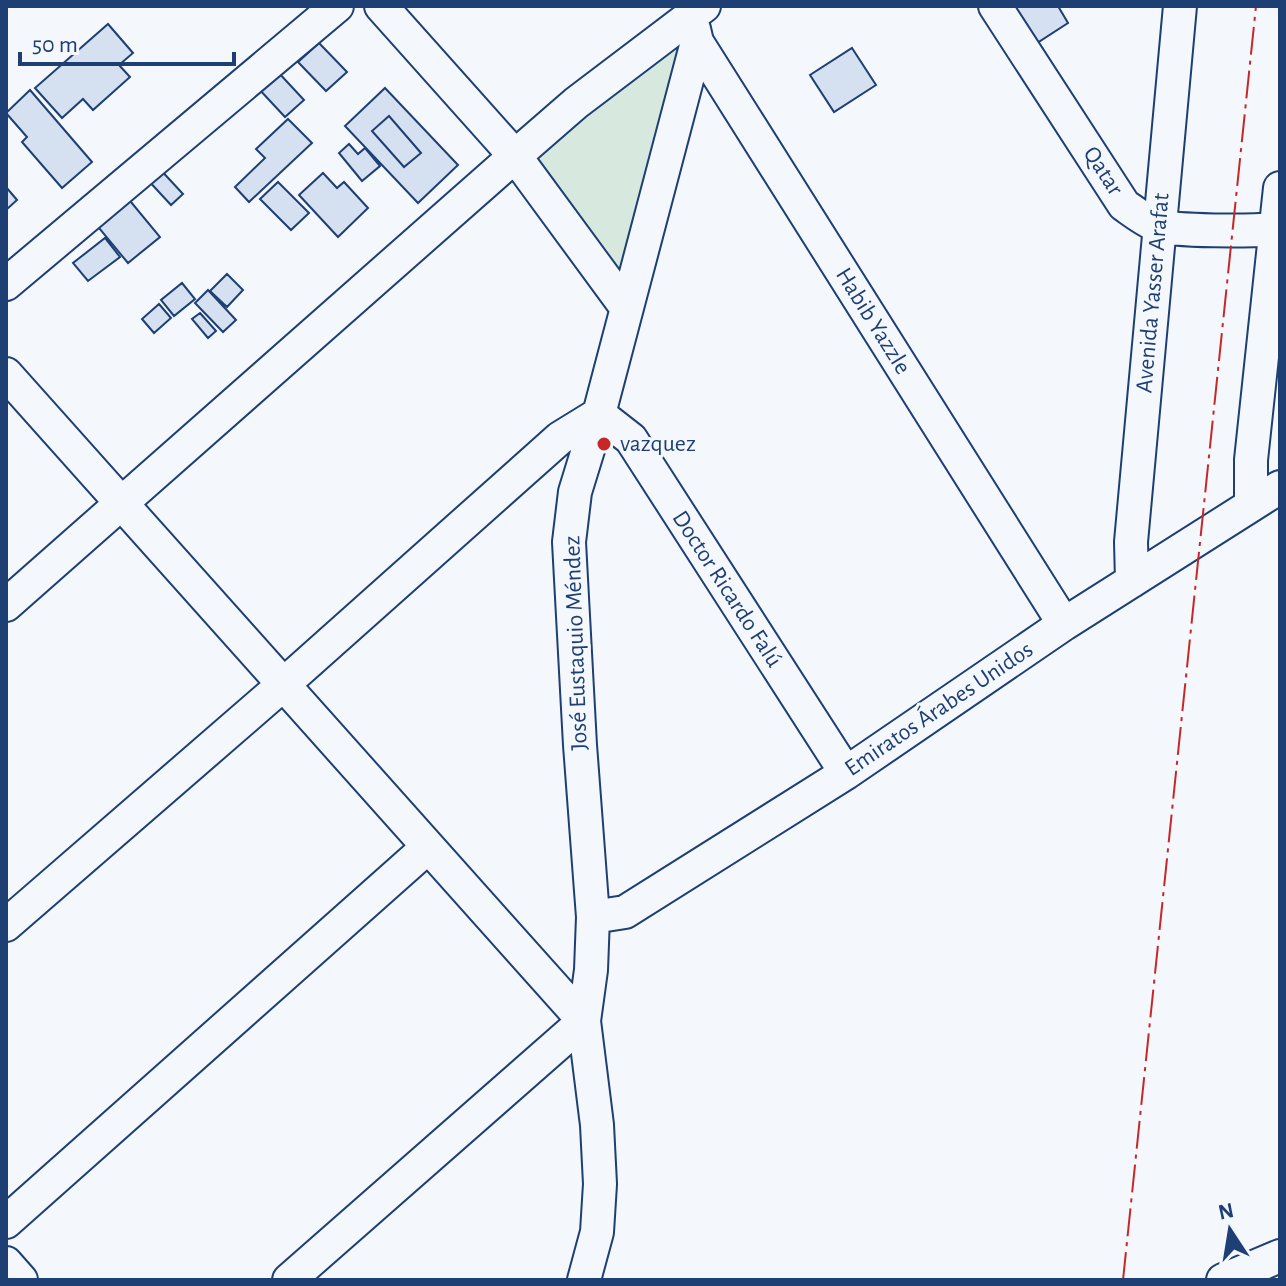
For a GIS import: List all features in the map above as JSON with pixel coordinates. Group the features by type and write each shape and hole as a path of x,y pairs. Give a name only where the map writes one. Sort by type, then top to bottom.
{"street":[{"path":"6,284 337,6"},
{"path":"381,6 515,156 626,307"},
{"name":"Qatar","path":"995,6 1124,205 1159,226 1253,231 1275,229"},
{"name":"Avenida Yasser Arafat","path":"1132,581 1131,542 1180,6"},
{"path":"6,605 576,103 694,17"},
{"name":"José Eustaquio Méndez","path":"584,1280 597,1232 600,1184 597,1125 584,1021 591,970 593,917 569,542 575,492 599,414 626,307 694,17"},
{"name":"Habib Yazzle","path":"694,17 1064,624"},
{"path":"1272,493 1251,460 1280,188"},
{"path":"6,374 584,1021 289,1280"},
{"path":"6,925 284,684 560,438 599,414"},
{"name":"Doctor Ricardo Falú","path":"599,414 631,439 846,773"},
{"name":"Emiratos Árabes Unidos","path":"593,917 625,912 846,773 1064,624 1272,493"},
{"path":"6,1222 428,847"},
{"path":"1223,1280 1280,1256"},
{"path":"6,1263 21,1280"}],"shaded area":[{"path":"690,17 626,301 519,157"}],"building":[{"path":"1013,6 1058,6 1068,23 1037,43"},
{"path":"108,24 133,53 119,65 130,77 93,110 83,99 62,118 35,88"},
{"path":"319,43 347,72 326,91 298,62"},
{"path":"852,48 876,85 834,112 810,75"},
{"path":"277,71 304,100 285,117 258,88"},
{"path":"385,88 458,165 418,203 345,126"},
{"path":"30,90 92,162 62,188 22,142 27,137 6,113"},
{"path":"389,116 421,153 404,167 372,131"},
{"path":"288,119 312,143 249,202 235,187 265,158 256,149"},
{"path":"349,144 358,154 365,148 380,166 362,181 339,153"},
{"path":"158,167 183,194 171,205 146,178"},
{"path":"323,173 337,188 344,182 368,208 338,237 299,195"},
{"path":"278,182 309,213 291,230 260,199"},
{"path":"6,187 17,200 6,210"},
{"path":"126,196 160,237 128,263 94,222"},
{"path":"105,238 120,257 88,281 73,263"},
{"path":"227,274 243,290 227,307 210,291"},
{"path":"182,283 195,299 174,316 161,300"},
{"path":"208,290 236,320 223,332 195,303"},
{"path":"159,304 171,318 154,333 142,319"},
{"path":"200,313 216,331 208,338 192,319"}],"power":[{"path":"1123,1280 1256,6"}],"place":[{"name":"vazquez","path":"604,444"}]}
